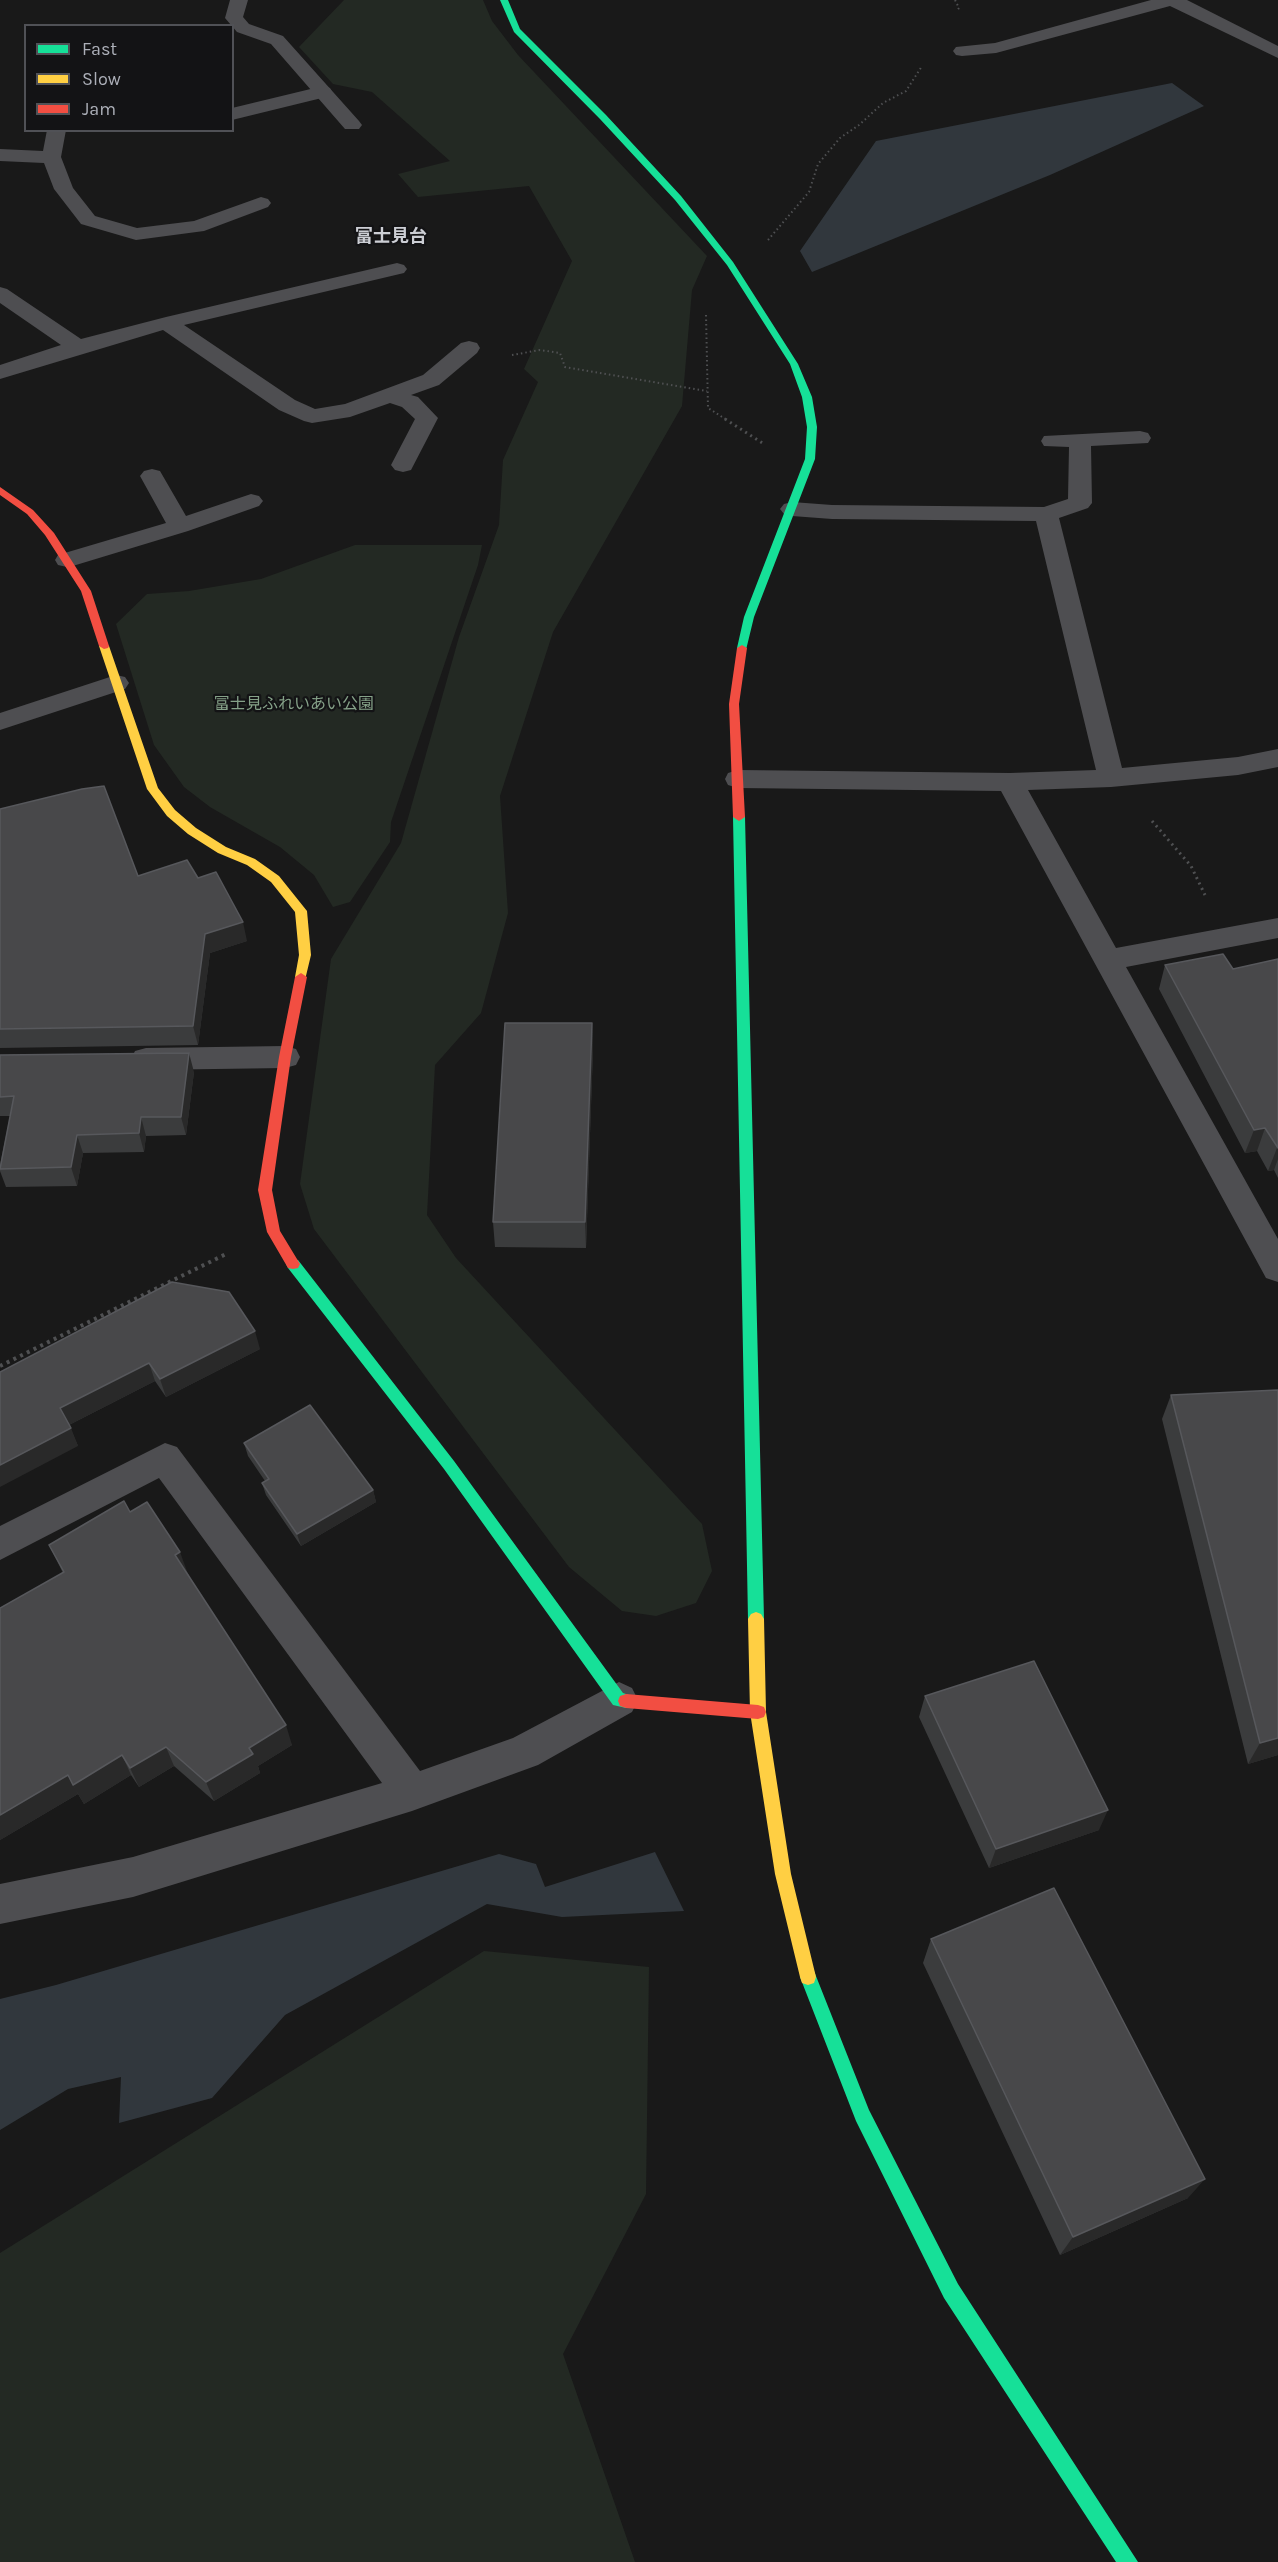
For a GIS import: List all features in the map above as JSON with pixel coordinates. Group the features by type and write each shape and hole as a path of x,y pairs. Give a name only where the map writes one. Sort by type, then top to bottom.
{"street":[{"path":"239,0 234,18 243,28 277,40 352,125"},
{"path":"504,0 518,30 663,182 730,264 794,364 807,397 812,427 810,459 749,617 738,660 734,704 738,779 758,1712 783,1874 809,1982 862,2115 951,2291 1128,2562"},
{"path":"962,51 996,48 1172,0 1278,53"},
{"path":"234,114 323,92"},
{"path":"57,132 51,157 63,189 88,220 136,234 197,228 261,203"},
{"path":"0,155 51,157"},
{"path":"0,372 78,347 166,323 397,269"},
{"path":"0,293 78,347"},
{"path":"166,323 287,405 312,416 350,410 431,380 469,348"},
{"path":"389,395 410,402 427,418 403,465"},
{"path":"1052,441 1140,438"},
{"path":"792,509 832,512 1046,514 1080,503 1080,440"},
{"path":"152,476 180,526"},
{"path":"0,490 30,512 49,533 86,591 153,789 171,813 192,831 222,850 250,862 275,879 302,911 305,955 285,1057 264,1190 274,1232 290,1260 450,1465 619,1700"},
{"path":"67,560 180,526 251,501"},
{"path":"1046,514 1111,778"},
{"path":"0,722 116,683"},
{"path":"738,779 1010,782 1111,778 1238,766 1278,758"},
{"path":"1010,782 1278,1269"},
{"path":"1110,960 1278,928"},
{"path":"118,1059 285,1057"},
{"path":"0,1544 165,1458 412,1792"},
{"path":"0,1904 133,1877 412,1792 524,1752 619,1700 758,1712"}],"path":[{"path":"953,16 959,8 955,0"},
{"path":"770,448 708,408 706,296 741,249 765,243 809,192 818,172 818,164 840,138 859,125 883,103 906,91 927,58"},
{"path":"570,368 707,391"},
{"path":"0,1366 237,1249"}],"green space":[{"path":"344,0 483,0 492,21 518,55 707,256 692,290 682,406 553,632 500,796 508,913 481,1013 435,1065 427,1215 456,1258 702,1524 712,1571 696,1603 656,1616 622,1611 569,1567 314,1229 300,1184 331,959 401,843 459,637 499,525 503,460 538,382 524,369 572,261 529,186 418,197 398,174 450,161 372,92 333,84 299,47"},
{"name":"富士見ふれいあい公園","path":"355,545 482,545 478,565 391,822 390,842 350,902 333,907 314,875 280,847 210,807 184,787 154,745 116,624 147,594 189,591 261,579"},
{"path":"484,1951 649,1967 646,2194 563,2354 635,2562 0,2562 0,2253"}],"shaded area":[{"path":"1172,83 1204,106 1050,175 812,272 800,251 876,141"},
{"path":"655,1852 684,1911 562,1917 487,1904 285,2015 212,2098 119,2123 121,2077 68,2089 0,2130 0,1999 56,1985 499,1854 536,1864 545,1887"}],"building":[{"path":"104,786 138,876 187,860 198,878 216,872 243,922 205,934 193,1026 0,1029 0,809 82,789"},
{"path":"1223,954 1233,969 1278,959 1278,1148 1265,1128 1254,1130 1165,965"},
{"path":"505,1023 592,1023 585,1222 493,1222"},
{"path":"189,1053 181,1117 141,1117 139,1133 77,1135 71,1167 0,1169 14,1096 0,1097 0,1055"},
{"path":"172,1282 229,1292 255,1331 160,1379 149,1363 60,1408 71,1428 0,1465 0,1372"},
{"path":"1278,1390 1278,1738 1260,1743 1171,1395"},
{"path":"310,1405 373,1490 297,1534 262,1483 269,1479 244,1443"},
{"path":"124,1501 130,1512 147,1502 180,1552 175,1555 286,1725 249,1748 253,1754 206,1782 166,1747 130,1768 122,1755 73,1785 68,1775 0,1815 0,1608 64,1572 49,1545"},
{"path":"1034,1661 1108,1810 996,1849 925,1696"},
{"path":"1054,1888 1205,2179 1073,2237 931,1939"}],"traffic: fast":[{"path":"504,0 517,30 603,117 678,198 730,264 794,364 807,397 812,427 810,459 749,617 742,648"},
{"path":"739,817 756,1619"},
{"path":"293,1264 449,1465 619,1700 626,1701"},
{"path":"808,1977 862,2115 951,2291 1128,2562"}],"traffic: slow":[{"path":"104,646 153,789 171,813 192,831 222,850 251,862 275,879 301,911 305,955 301,977"},
{"path":"756,1619 758,1712 783,1874 808,1977"}],"traffic: jam":[{"path":"0,490 30,512 49,533 86,591 104,646"},
{"path":"739,817 734,704 742,648"},
{"path":"293,1264 274,1232 265,1190 285,1057 301,977"},
{"path":"626,1701 758,1712"}],"district":[{"name":"富士見台","path":"391,237"}]}
